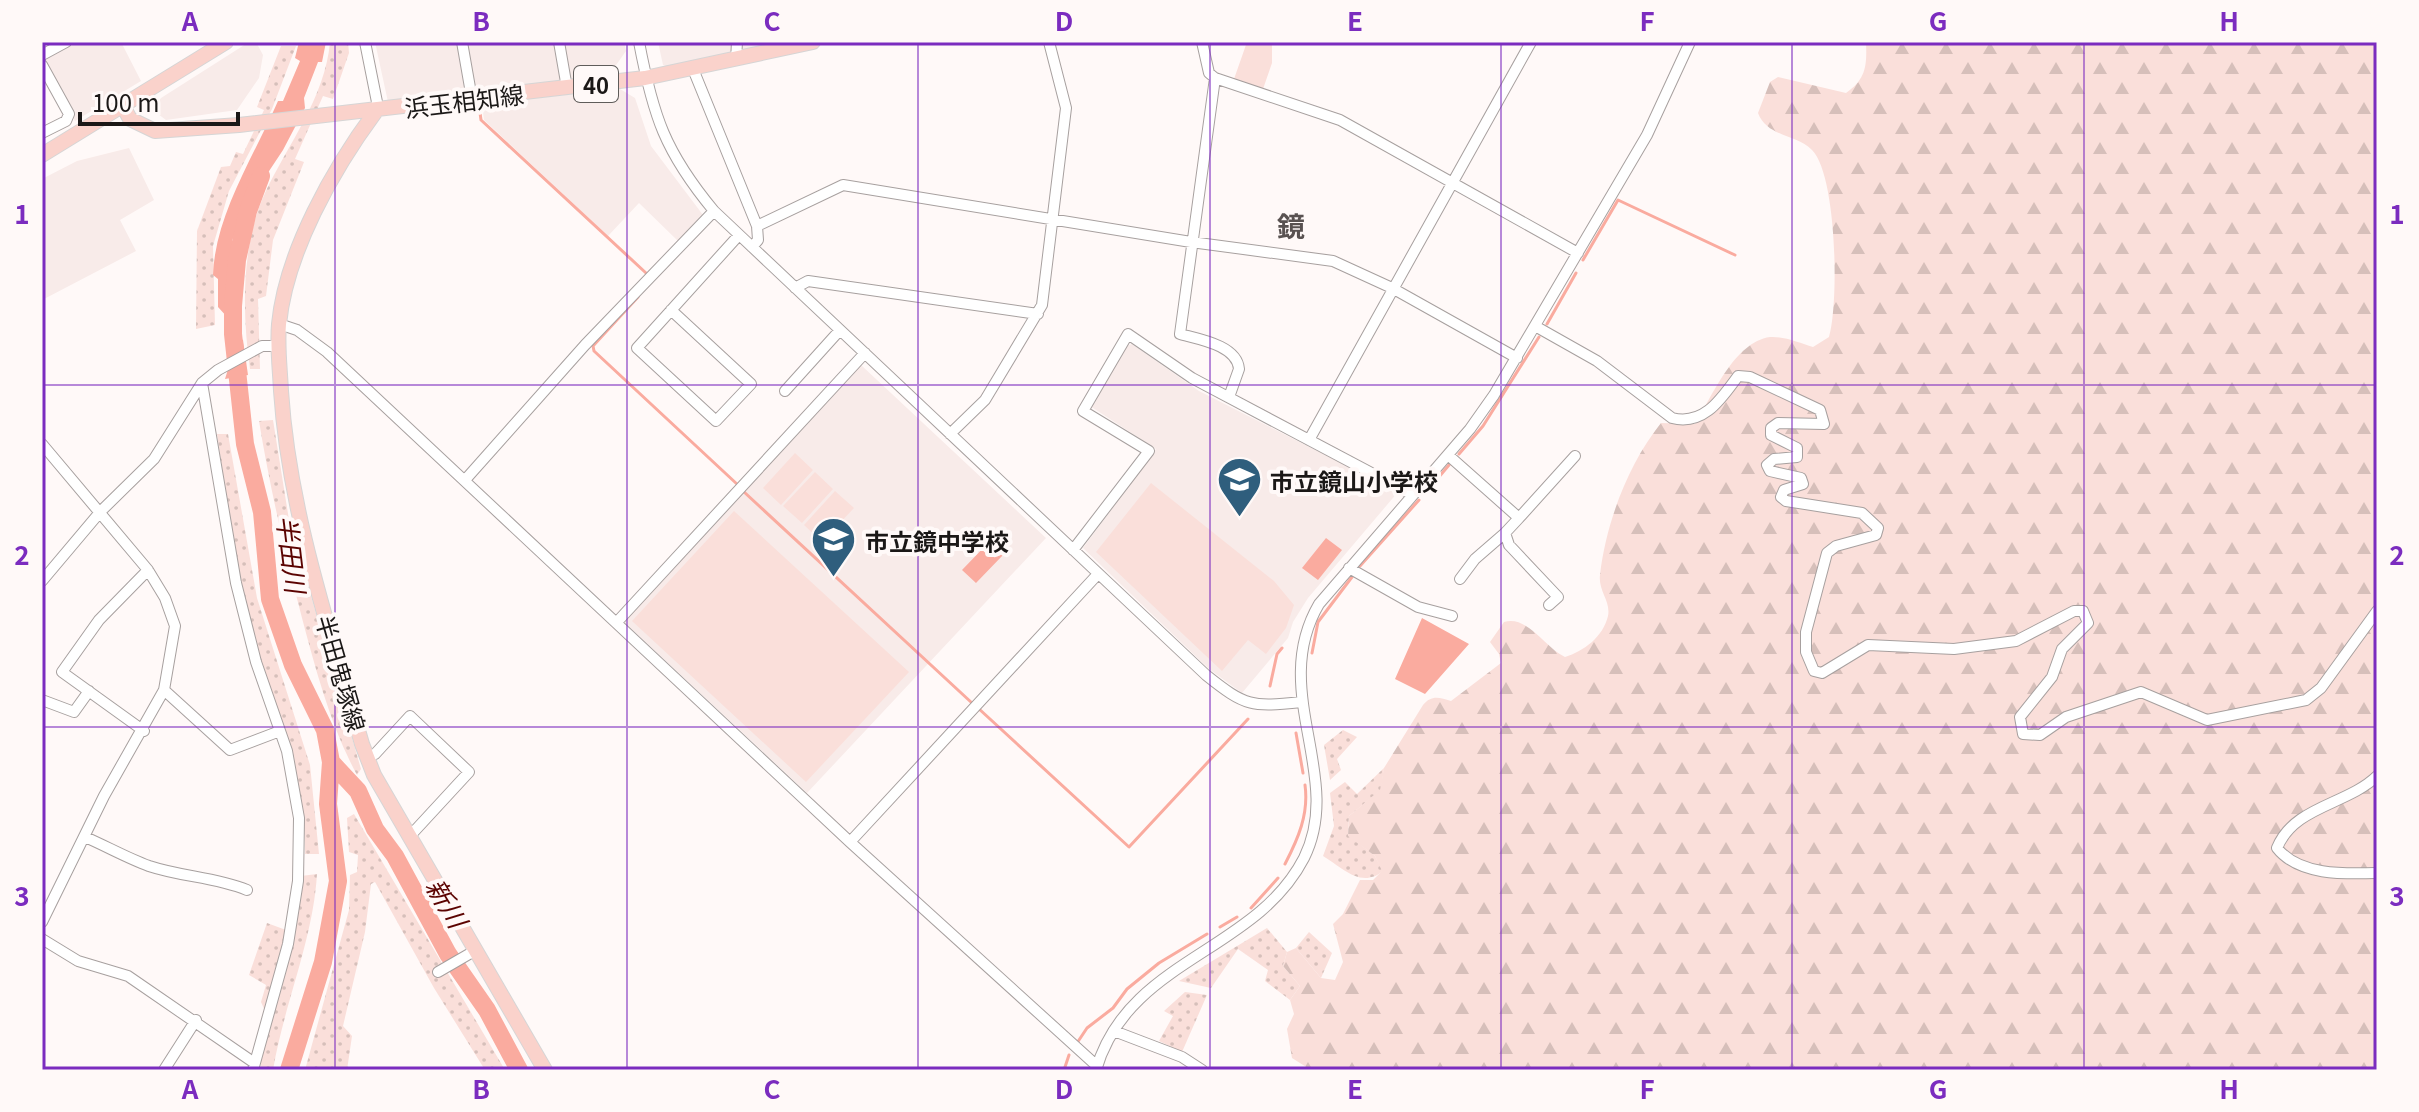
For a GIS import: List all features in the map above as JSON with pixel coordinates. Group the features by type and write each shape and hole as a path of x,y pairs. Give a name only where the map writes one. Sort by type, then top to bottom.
{"main road":[{"path":"42,155 226,42"},
{"name":"浜玉相知線","path":"123,106 130,119 155,131 239,125 645,78 813,42"},
{"name":"半田鬼塚線","path":"376,111 339,165 295,257 279,324 283,423 300,523 367,757 473,952 545,1070"}],"street":[{"path":"42,55 66,42"},
{"path":"365,42 376,111"},
{"path":"462,42 472,99"},
{"path":"559,42 567,88"},
{"path":"639,42 645,78 664,139 677,165 714,211 1206,675 1241,702 1254,705 1302,702"},
{"path":"736,60 737,42"},
{"path":"950,434 985,400 1038,314 1066,108 1049,42"},
{"path":"1202,42 1209,73 1215,78 1340,120 1578,253"},
{"path":"1309,440 1531,42"},
{"path":"279,324 297,330 327,352 850,842 1097,1068 1114,1031 1141,994 1168,972 1251,921 1291,880 1305,855 1314,826 1316,791 1299,670 1303,638 1319,604 1470,429 1517,358 1647,135 1690,42"},
{"path":"42,65 69,114 66,121 42,133"},
{"path":"693,69 757,226 758,240 752,247"},
{"path":"1215,78 1180,334 1210,342 1234,357 1239,369 1229,397"},
{"path":"757,226 843,185 1191,242 1333,261 1392,288 1517,358"},
{"path":"465,480 585,345 714,211"},
{"path":"671,310 751,384 716,421 637,348 671,310 739,235"},
{"path":"795,288 808,281 1038,314"},
{"path":"1535,326 1597,361 1672,418 1684,421 1705,415 1738,376 1750,377 1820,410 1824,424 1778,423 1771,428 1771,435 1797,448 1797,457 1774,459 1767,465 1770,471 1801,478 1803,484 1784,490 1781,497 1786,501 1862,513 1878,528 1876,535 1836,546 1827,553 1806,632 1806,652 1814,671 1822,673 1868,645 1954,649 2016,641 2074,611 2083,611 2088,623 2062,649 2052,677 2020,717 2023,734 2040,735 2066,717 2141,692 2207,720 2306,700 2321,688 2377,611"},
{"path":"785,391 840,330"},
{"path":"1073,550 1149,451 1083,411 1128,334 1192,378 1361,464 1413,495"},
{"path":"42,581 101,511 154,459 202,383 218,370 262,346 278,346"},
{"path":"617,622 865,353"},
{"path":"42,939 78,961 128,976 196,1020 253,1066 288,944 298,881 299,818 280,731 256,662 236,583 202,383"},
{"path":"42,444 148,570 165,598 175,626 164,690 144,731 104,796 42,922"},
{"path":"1448,455 1519,518"},
{"path":"1460,579 1475,559 1505,533 1575,456"},
{"path":"1505,533 1509,545 1558,597 1549,605"},
{"path":"1349,568 1418,607 1452,616"},
{"path":"144,731 62,672 99,620 148,570"},
{"path":"850,842 1098,574"},
{"path":"164,690 230,750 280,731"},
{"path":"42,700 74,712 89,691"},
{"path":"367,757 375,754 410,716 469,772 409,837"},
{"path":"2377,776 2357,792 2293,824 2277,848 2286,859 2340,875 2377,873"},
{"path":"85,837 149,866 188,876 222,879 247,890"},
{"path":"438,972 473,952"},
{"path":"164,1070 196,1020"},
{"path":"1114,1031 1182,1057 1202,1070"}],"shaded area":[{"path":"76,42 121,42 141,81 75,121 43,60"},
{"path":"249,42 256,42 263,55 259,78 237,110 166,120 158,114 155,106 161,98"},
{"path":"299,42 326,42 322,62 318,62 304,98 305,108 283,150 244,209 232,241 239,277 235,316 238,319 231,322 236,336 243,340 248,375 225,379 233,353 226,326 228,318 218,307 218,279 213,275 215,253 236,188 278,101 283,101 300,61 295,58"},
{"path":"375,42 624,42 626,51 609,75 388,102"},
{"path":"658,42 786,42 669,67 663,65"},
{"path":"620,89 635,98 651,146 703,215 678,241 639,203 608,236 484,120 482,104"},
{"path":"129,148 154,200 120,220 136,251 44,299 42,179 77,161"},
{"name":"市立鏡山小学校","path":"1132,344 1199,391 1398,492 1308,598 1293,622 1288,638 1242,693 1209,669 1083,548 1156,449 1090,406 1126,346"},
{"name":"市立鏡中学校","path":"861,365 1046,538 807,793 622,620"},
{"path":"1326,538 1342,550 1318,580 1302,568"},
{"path":"989,542 1003,555 976,583 962,570"},
{"path":"1422,618 1469,644 1425,694 1395,679"}],"green space":[{"path":"330,42 348,42 349,53 333,99 323,96 295,159 304,162 273,240 266,296 258,299 260,369 250,369 245,302 251,235 265,193 321,82"},
{"path":"1247,42 1272,42 1272,63 1263,89 1234,79"},
{"path":"1866,42 2377,42 2377,1070 1311,1070 1292,1058 1287,1029 1294,1014 1290,1000 1300,986 1283,966 1287,952 1296,948 1321,978 1335,980 1343,962 1333,924 1343,914 1360,880 1373,880 1382,871 1375,856 1348,836 1349,816 1380,790 1384,768 1423,705 1436,698 1451,701 1501,663 1499,654 1490,642 1504,622 1521,623 1565,657 1592,642 1608,616 1600,575 1613,515 1638,457 1661,423 1695,424 1725,372 1745,349 1757,341 1775,337 1813,347 1829,337 1835,270 1827,185 1812,150 1768,127 1758,113 1770,82 1778,77 1846,93 1864,71"},
{"path":"281,46 296,46 272,109 229,191 213,246 215,325 196,329 197,231 221,167 230,166 236,152 243,154 264,110 257,107"},
{"path":"273,420 289,520 361,769 357,775 339,738 325,698 284,545 259,421"},
{"path":"217,434 228,434 257,598 310,765 319,854 305,854 298,785 290,752 240,586"},
{"path":"795,453 813,470 781,505 763,488"},
{"path":"815,472 833,489 802,523 783,506"},
{"path":"1151,483 1274,581 1294,605 1286,628 1266,654 1248,640 1222,671 1096,552"},
{"path":"835,491 854,508 822,542 804,525"},
{"path":"734,511 909,672 806,782 632,621"},
{"path":"1343,730 1357,737 1337,759 1341,770 1330,780 1324,745"},
{"path":"1384,768 1381,790 1349,816 1348,835 1375,856 1383,871 1367,878 1352,875 1323,856 1334,826 1330,793 1345,782 1357,794"},
{"path":"354,814 505,1070 485,1070 434,988 375,882 371,884 365,932 343,1026 352,1036 347,1070 305,1070 349,910 350,875 357,872 358,855 349,852 347,818"},
{"path":"317,874 310,924 273,1070 260,1070 266,1013 261,1002 266,985 249,975 267,923 286,930 301,876"},
{"path":"1267,928 1287,952 1283,966 1300,986 1290,1000 1265,981 1268,970 1238,949 1211,988 1179,981"},
{"path":"1309,932 1332,953 1321,978 1296,948"},
{"path":"1185,992 1207,995 1182,1052 1159,1041 1173,1016 1164,1011"}],"waterway":[{"path":"479,105 481,120 646,273"},
{"name":"半田川","path":"261,176 248,211 237,260 233,306 233,334 245,444 262,512 270,599 293,665 325,730 331,762 328,804 338,881 323,962 289,1070"},
{"path":"1583,260 1618,200 1735,255"},
{"path":"1547,324 1576,273"},
{"path":"638,297 593,346 594,351 738,485"},
{"path":"1459,454 1483,426 1539,337"},
{"path":"1433,484 1449,465"},
{"path":"743,491 972,703"},
{"path":"1360,566 1419,500"},
{"path":"1312,653 1318,622 1352,577"},
{"path":"1270,686 1277,654 1282,648"},
{"path":"978,708 1129,847 1248,719"},
{"path":"1296,733 1303,773"},
{"name":"新川","path":"331,762 358,791 375,829 395,856 448,954 487,1010 519,1070"},
{"path":"1285,864 1301,826 1305,785"},
{"path":"1251,908 1278,878"},
{"path":"1220,927 1237,917"},
{"path":"1077,1043 1087,1028 1113,1008 1127,989 1159,963 1207,934"},
{"path":"1064,1070 1069,1055"}],"place":[{"name":"市立鏡山小学校","path":"1239,519"},
{"name":"市立鏡中学校","path":"834,579"}],"district":[{"name":"鏡","path":"1291,225"}]}
